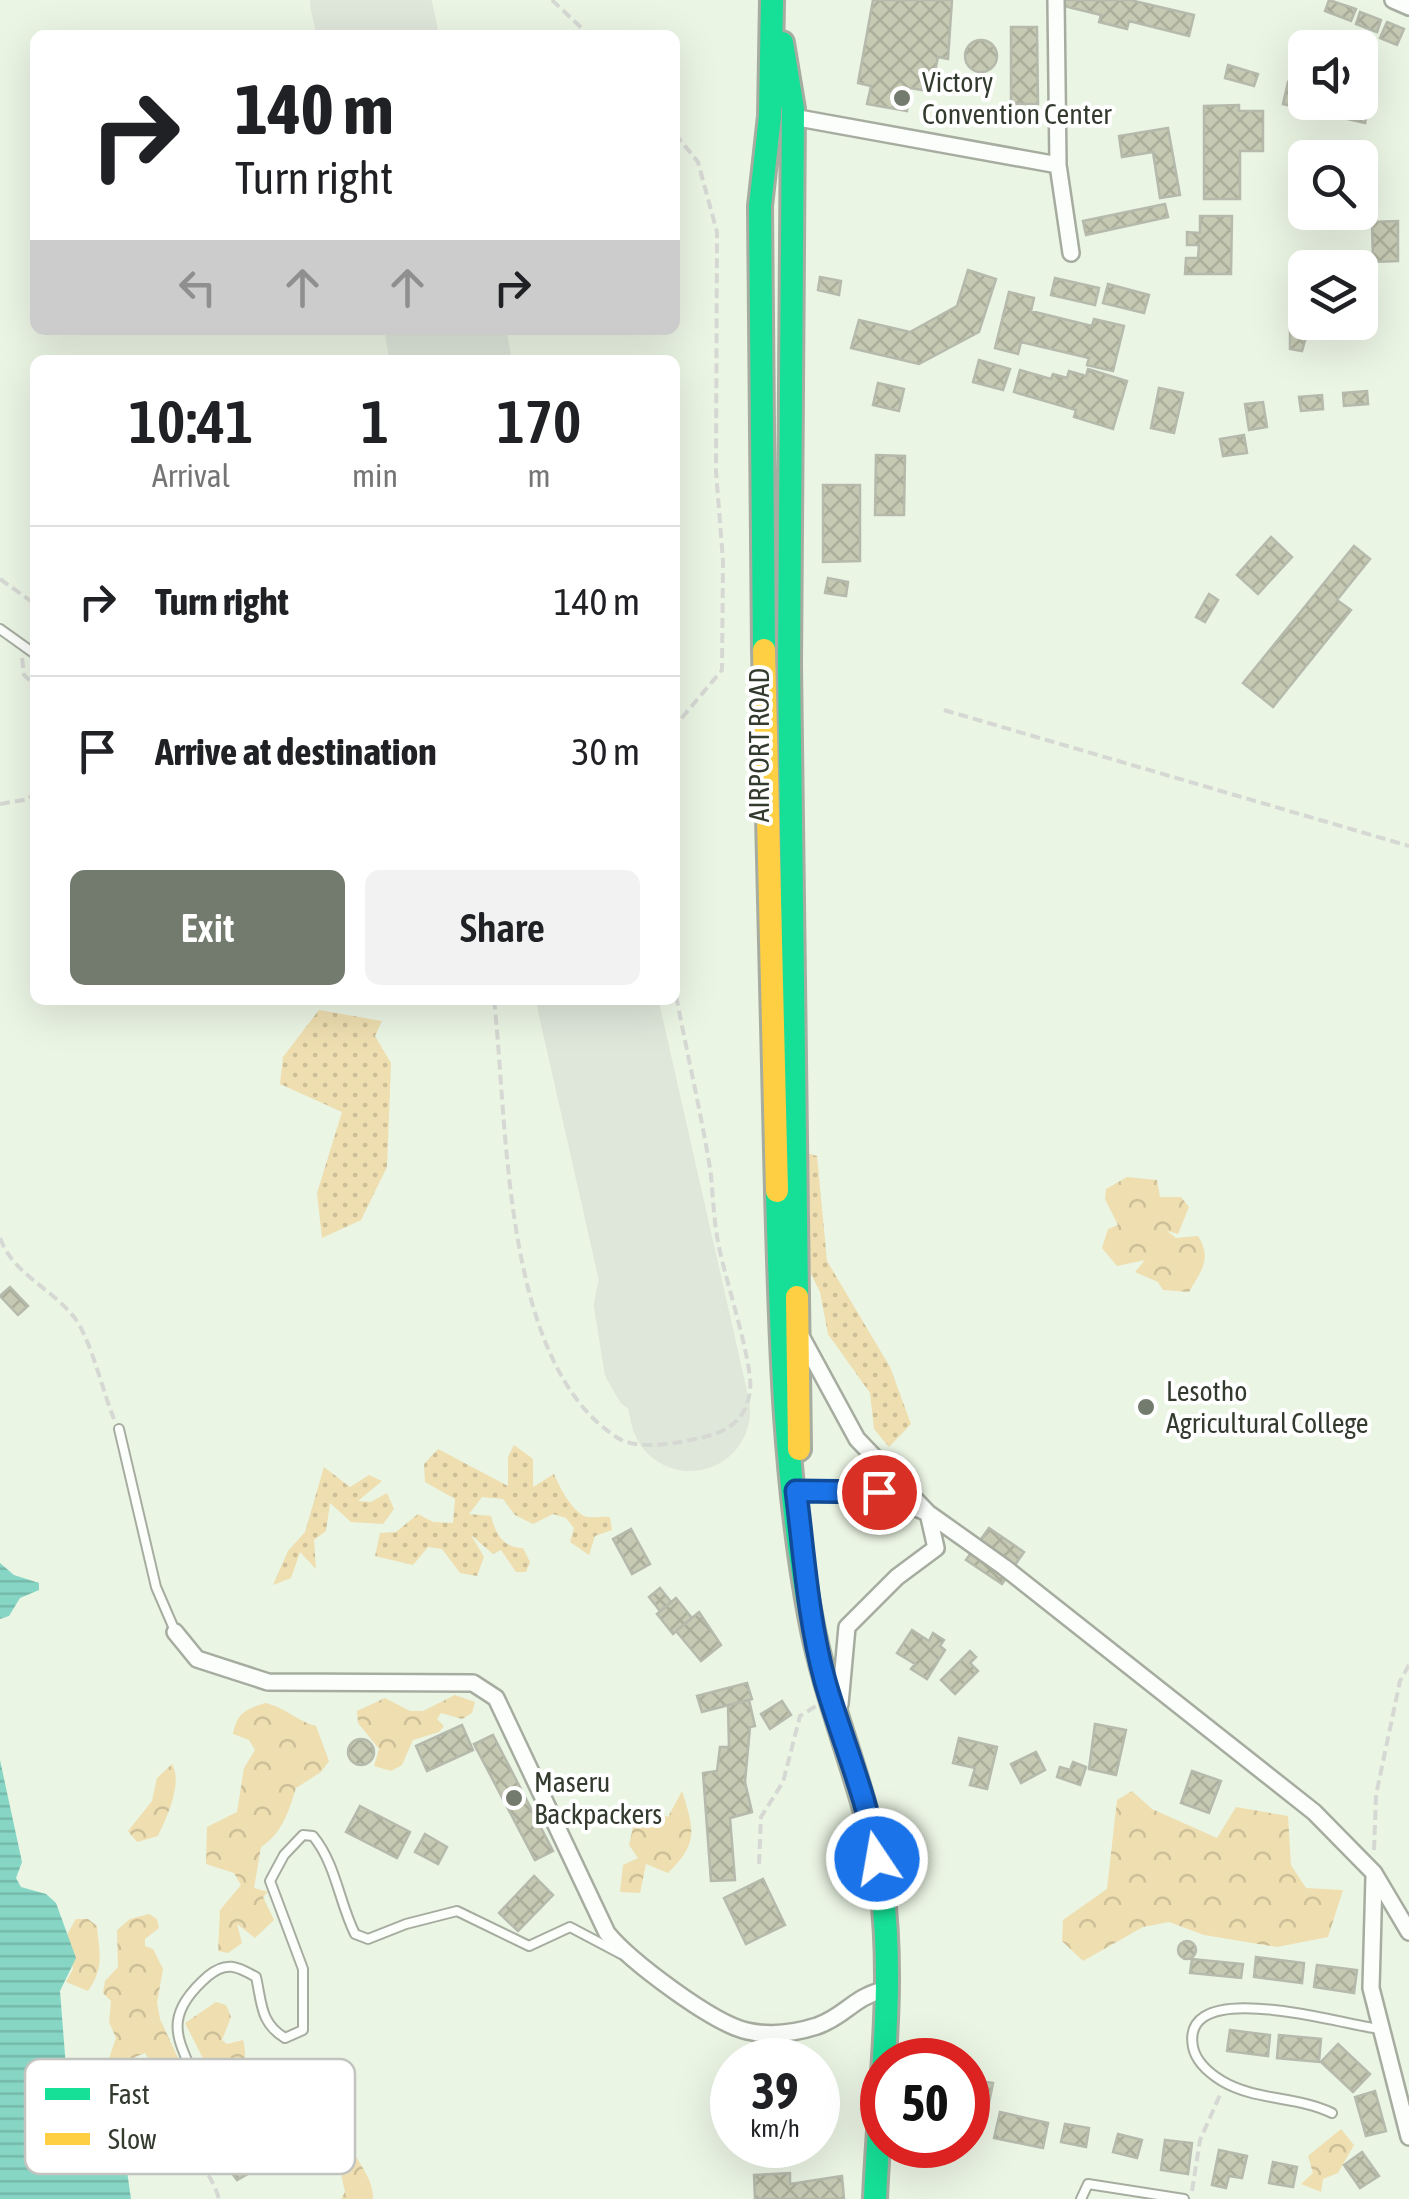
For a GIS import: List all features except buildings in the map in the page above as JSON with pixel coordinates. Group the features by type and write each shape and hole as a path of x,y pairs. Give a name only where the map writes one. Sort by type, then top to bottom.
{"main road":[{"name":"AIRPORT ROAD","path":"774,0 793,117 789,665 794,1314 800,1336 796,1491"},
{"name":"AIRPORT ROAD","path":"774,0 770,116 760,206 761,541 782,1390 811,1622 824,1678 872,1828 886,1938 875,2199"}],"street":[{"path":"1056,0 1058,164 1071,254"},
{"path":"1395,0 1409,7"},
{"path":"793,117 1058,164"},
{"path":"800,1336 858,1438 928,1513 936,1548 896,1577 847,1627 839,1728"},
{"path":"796,1491 879,1492 928,1513 1004,1566 1314,1812 1374,1873 1409,1932"},
{"path":"175,1632 197,1659 268,1682 473,1684 496,1698 590,1904 626,1955 744,2030 785,2033 814,2027 835,2019 862,1995 884,1990"},
{"path":"1374,1873 1371,1988 1409,2137"}],"lane":[{"path":"0,629 30,651"},
{"path":"119,1428 156,1587 175,1632"},
{"path":"185,2059 176,2032 178,2008 218,1968 236,1964 256,1976 262,2015 272,2030 285,2038 303,2030 302,1969 270,1881 284,1855 304,1835 313,1836 326,1852 355,1934 368,1939 457,1911 529,1946 570,1927 626,1955"},
{"path":"1332,2113 1304,2102 1254,2095 1222,2081 1201,2065 1192,2042 1197,2022 1209,2014 1249,2007 1380,2029"},
{"path":"1081,2199 1088,2184 1184,2199"}],"path":[{"path":"552,0 585,30"},
{"path":"680,140 698,162 717,232 716,470 723,561 722,670 680,720"},
{"path":"0,579 30,600"},
{"path":"20,644 24,674 30,680"},
{"path":"944,710 1409,846"},
{"path":"0,804 30,798"},
{"path":"494,1005 509,1202 547,1346 566,1384 596,1417 620,1440 644,1444 726,1432 742,1417 751,1388 717,1236 710,1170 678,1005"},
{"path":"0,1238 8,1260 41,1283 76,1319 119,1428"},
{"path":"1374,1873 1376,1795 1400,1681 1409,1665"},
{"path":"759,1864 761,1818 783,1782 800,1716 817,1705 824,1678"},
{"path":"1197,2199 1192,2192 1200,2140 1222,2094 1222,2081"},
{"path":"211,2174 219,2199"}],"green space":[{"path":"319,1010 382,1021 375,1036 391,1063 387,1167 361,1220 322,1238 317,1193 342,1112 280,1084 283,1057"},
{"path":"802,1152 817,1156 827,1261 890,1367 911,1424 889,1447 874,1429 870,1393 828,1334 820,1292 804,1260"},
{"path":"1127,1177 1157,1180 1160,1197 1181,1197 1189,1207 1178,1234 1167,1231 1176,1238 1198,1236 1202,1244 1205,1259 1189,1292 1163,1290 1158,1282 1135,1272 1145,1260 1117,1266 1102,1248 1108,1229 1118,1225 1105,1199 1106,1189"},
{"path":"514,1445 533,1459 533,1487 554,1474 579,1513 610,1517 612,1530 595,1536 589,1555 570,1542 574,1528 566,1518 553,1514 533,1524 515,1515 503,1499 482,1497 469,1514 491,1516 501,1539 510,1546 523,1548 530,1562 526,1572 516,1572 501,1550 493,1554 471,1535 484,1557 477,1576 460,1573 442,1549 428,1547 413,1565 375,1556 380,1533 396,1532 418,1514 433,1522 453,1523 455,1499 425,1482 424,1464 438,1449 508,1486 508,1457"},
{"path":"324,1467 350,1487 369,1475 382,1481 358,1501 371,1502 387,1493 394,1509 383,1524 351,1522 330,1503 326,1531 314,1540 316,1569 300,1552 291,1578 273,1585 288,1551 305,1532"},
{"path":"455,1695 475,1702 472,1713 462,1719 441,1713 437,1719 444,1726 439,1732 413,1740 402,1765 391,1771 374,1766 379,1749 358,1723 357,1711 385,1698 410,1711 423,1711"},
{"path":"265,1703 316,1726 329,1761 321,1772 296,1788 280,1828 261,1847 254,1888 268,1892 263,1897 274,1920 255,1938 237,1924 242,1943 228,1953 218,1951 220,1910 241,1885 234,1873 206,1864 207,1827 237,1812 244,1768 255,1750 249,1740 233,1734 243,1713"},
{"path":"172,1764 175,1790 162,1828 158,1836 137,1842 128,1831 152,1801 157,1778"},
{"path":"682,1791 691,1826 685,1853 668,1873 646,1864 640,1893 620,1892 623,1865 638,1858 629,1845 638,1806 668,1817"},
{"path":"1132,1791 1152,1809 1217,1838 1236,1807 1288,1816 1291,1865 1306,1888 1343,1890 1328,1937 1277,1947 1204,1935 1169,1922 1143,1927 1083,1961 1062,1941 1063,1920 1107,1889 1117,1800"},
{"path":"149,1914 157,1919 159,1928 145,1939 145,1946 153,1949 163,1969 157,2003 177,2059 149,2059 145,2053 136,2059 109,2059 116,2038 109,2022 111,2001 103,1993 105,1981 118,1967 117,1930 130,1919"},
{"path":"76,1919 88,1919 97,1926 99,1967 88,1991 66,1982 73,1969 66,1936"},
{"path":"216,2002 226,2005 231,2017 222,2040 227,2044 243,2040 244,2059 203,2059 185,2023"},
{"path":"1341,2129 1354,2145 1338,2173 1323,2179 1321,2192 1301,2184 1313,2173 1308,2156"},
{"path":"355,2156 369,2180 373,2199 341,2199 345,2192 341,2174 355,2174"}],"water":[{"path":"0,1563 14,1575 39,1583 39,1590 20,1598 9,1616 0,1619"},
{"path":"0,1760 22,1862 16,1878 21,1887 46,1894 56,1903 76,1958 60,1991 65,2059 25,2059 25,2174 127,2174 131,2199 0,2199"}],"taxiway":[{"path":"634,1165 635,1220 618,1305 628,1368 639,1387 656,1399 677,1402 704,1385 709,1358 687,1328 659,1275"}],"runway":[{"path":"370,0 377,30"},
{"path":"446,335 450,355"},
{"path":"598,1005 690,1411"}],"traffic: fast":[{"path":"764,650 760,206 770,116 772,0"},
{"path":"782,43 793,109 789,665 797,1297"},
{"path":"777,1191 785,1406 802,1567 818,1654 876,1855 886,1928 887,2005 875,2199"}],"traffic: slow":[{"path":"764,650 777,1191"},
{"path":"797,1297 799,1449"}],"place":[{"name":"Victory Convention Center","path":"902,98"},
{"name":"Lesotho Agricultural College","path":"1146,1407"},
{"name":"Maseru Backpackers","path":"514,1798"}],"route":[{"path":"877,1859 872,1828 824,1678 811,1622 796,1491 879,1492"}]}
